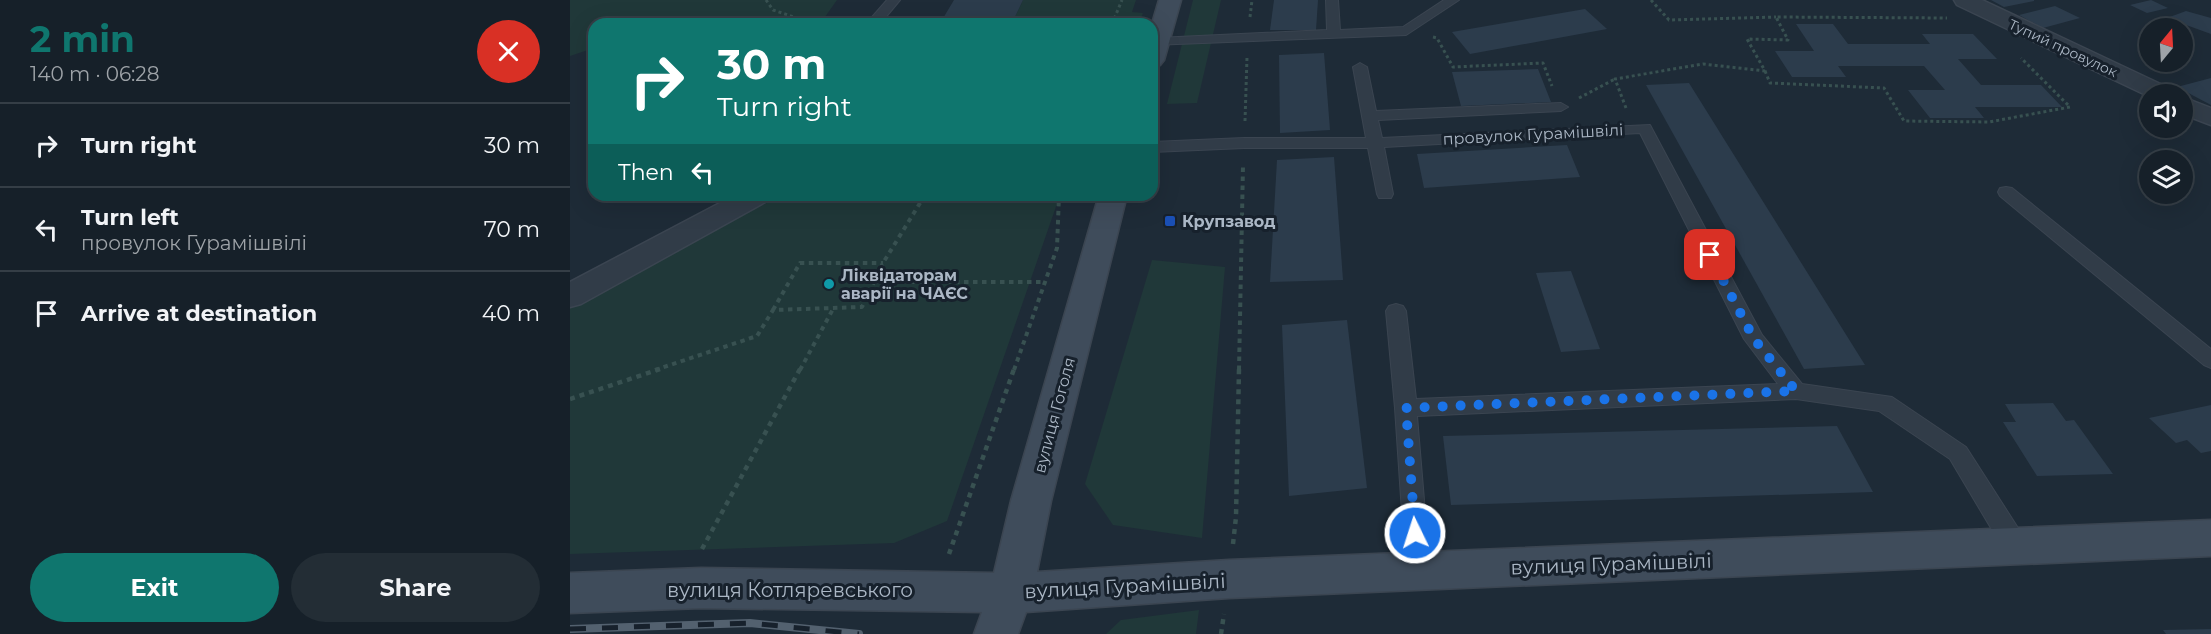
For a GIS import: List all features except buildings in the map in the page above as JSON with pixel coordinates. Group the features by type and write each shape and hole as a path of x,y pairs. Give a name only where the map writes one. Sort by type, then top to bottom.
{"street":[{"path":"1158,41 1170,0"},
{"name":"Тупий провулок","path":"1965,0 2141,84"},
{"path":"2193,109 2211,117"},
{"path":"570,296 746,201"},
{"name":"вулиця Гоголя","path":"996,634 1011,593 1031,501 1111,201"},
{"name":"вулиця Гурамішвілі","path":"1011,593 1229,579 2211,538"},
{"name":"вулиця Котляревського","path":"570,593 701,588 1011,593"}],"lane":[{"path":"878,18 894,0"},
{"path":"1332,0 1334,33"},
{"path":"1158,51 1334,33 1406,31 1453,0"},
{"path":"1360,67 1385,194"},
{"path":"1370,116 1561,107"},
{"name":"провулок Гурамішвілі","path":"1158,147 1244,143 1376,143 1645,128 1754,339 1796,391"},
{"path":"2006,192 2211,360"},
{"path":"1396,310 1418,572"},
{"path":"1406,408 1796,391 1884,403 1958,453 2016,547"}],"path":[{"path":"766,0 773,10 797,18"},
{"path":"1114,18 1122,0"},
{"path":"1221,634 1236,517 1244,143 1252,0"},
{"path":"1652,0 1669,20 1776,17 1947,18"},
{"path":"1776,17 1788,40 1747,39 1770,83 1884,88 1904,121 1989,122 2070,106 2022,58"},
{"path":"1406,31 1437,38 1453,67 1543,63 1561,107 1615,79 1703,64 1765,71"},
{"path":"1615,79 1633,128"},
{"path":"773,310 862,307 883,263 921,201"},
{"path":"937,592 1056,248 1059,201"},
{"path":"570,399 757,336 800,263 883,263"},
{"path":"874,282 1044,282"},
{"path":"702,549 833,309"}],"green space":[{"path":"570,0 837,0 825,17 588,18 588,50 570,56"},
{"path":"1023,0 1136,0 1132,12 1143,13 1141,18 1014,18"},
{"path":"1193,0 1221,0 1197,103 1167,104"},
{"path":"770,201 1058,201 947,521 894,543 570,554 570,308"},
{"path":"1152,260 1225,267 1202,538 1113,525 1085,484"},
{"path":"1199,610 1196,634 1106,634 1121,620"}],"railway":[{"path":"570,629 750,623 859,634"}],"place":[{"name":"Крупзавод","path":"1170,221"},
{"name":"Ліквідаторам аварії на ЧАЄС","path":"829,284"}],"route":[{"path":"1415,533 1406,408 1796,391 1754,339 1710,255"}]}
